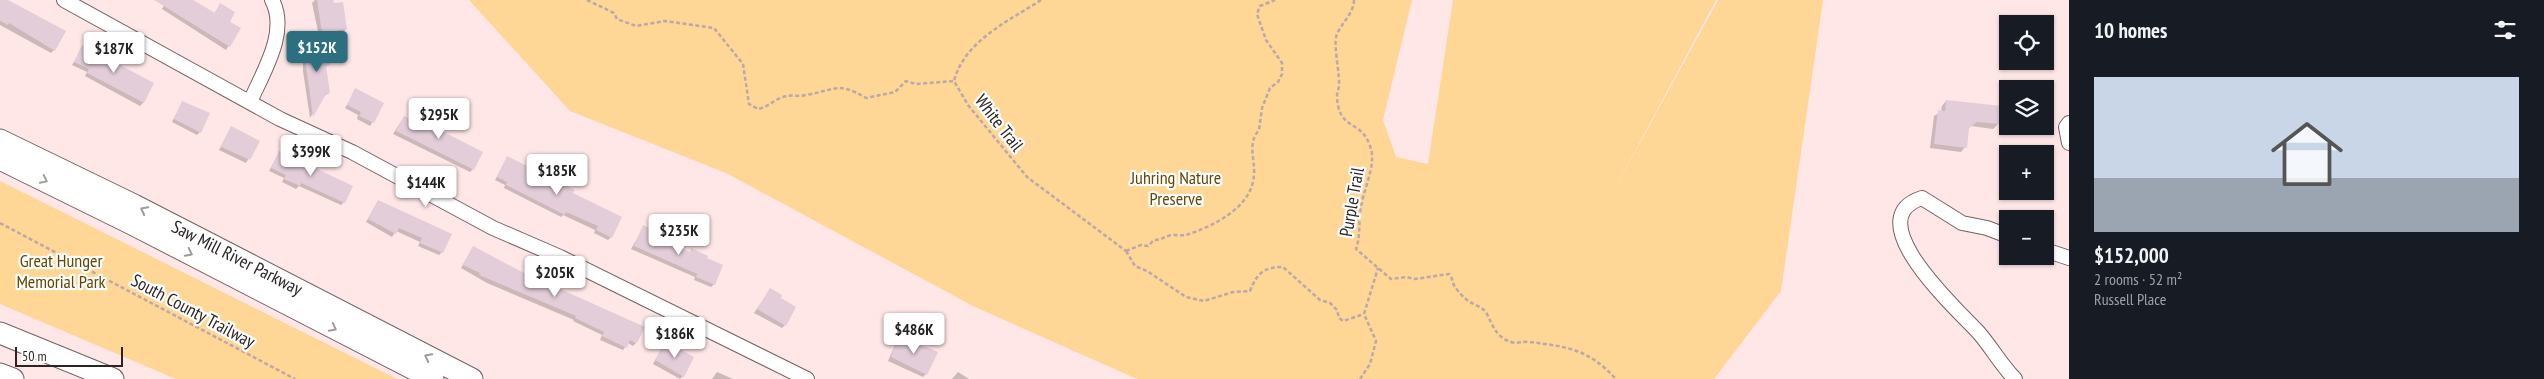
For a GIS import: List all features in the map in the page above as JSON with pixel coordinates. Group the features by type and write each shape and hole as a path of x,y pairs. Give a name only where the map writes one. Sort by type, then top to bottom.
{"highway":[{"name":"Saw Mill River Parkway","path":"0,140 134,205 472,379"},
{"name":"Saw Mill River Parkway","path":"0,159 117,216 433,379"},
{"path":"0,333 113,379"},
{"path":"0,374 13,379"}],"street":[{"path":"64,0 280,119 352,152 494,228 560,257 807,379"},
{"path":"250,102 277,38 278,10 272,0"},
{"path":"2069,123 2066,126 2069,143"},
{"path":"1999,233 1962,223 1922,198 1910,202 1901,217 1901,233 1913,260 1952,307 1979,334 2015,379"},
{"path":"2054,253 2069,258"}],"path":[{"path":"587,0 614,13 617,19 636,26 665,21 714,28 743,64 749,104 758,109 769,106 780,98 795,94 804,96 835,87 847,87 866,98 895,92 906,82 916,84 954,81 959,68 982,38 1041,0"},
{"path":"1276,0 1260,6 1257,14 1266,40 1282,63 1282,74 1278,82 1270,88 1261,114 1259,130 1254,136 1251,151 1254,173 1252,184 1245,197 1229,215 1202,228 1186,235 1169,235 1163,240 1154,240 1148,246 1141,246 1126,251 1135,266 1147,271 1186,297 1204,301 1233,292 1250,291 1258,274 1265,268 1283,267 1320,300 1330,303 1337,310 1339,318 1343,321 1364,314"},
{"name":"Purple Trail","path":"1354,0 1353,10 1337,34 1335,44 1340,83 1337,94 1339,112 1348,124 1368,140 1373,158 1361,205 1360,239 1356,249 1391,279 1406,277 1415,279 1448,274 1453,279 1454,287 1465,298 1483,310 1493,329 1502,337 1513,343 1526,342 1573,348 1602,364 1616,379"},
{"name":"White Trail","path":"954,81 968,105 1027,177 1126,251"},
{"name":"South County Trailway","path":"0,223 295,379"},
{"path":"1360,379 1370,364 1376,341 1364,314 1378,268"}],"green space":[{"name":"Juhring Nature Preserve","path":"469,0 1412,0 1383,120 1396,157 1428,164 1453,0 1716,0 1605,207 1718,0 1823,0 1781,291 1714,379 1137,379 975,307 726,173 570,111"},
{"name":"Great Hunger Memorial Park","path":"0,181 397,379 176,379 0,304"}],"building":[{"path":"0,0 8,0 66,31 55,51 9,23 8,25 0,21"},
{"path":"154,0 193,0 215,13 220,3 235,12 230,22 241,28 230,47"},
{"path":"317,0 333,0 334,3 343,2 347,29 322,33"},
{"path":"326,42 330,65 326,66 330,93 326,94 313,117 304,52 307,52 306,46"},
{"path":"82,45 154,83 144,103 87,73 89,69 74,62"},
{"path":"355,88 384,103 374,123 359,116 361,112 347,105"},
{"path":"1946,100 1999,106 1999,124 1977,122 1969,128 1967,148 1934,144 1938,110 1945,111"},
{"path":"182,101 210,113 201,133 174,119"},
{"path":"416,112 440,125 438,129 483,152 474,170 396,131 404,116 412,120"},
{"path":"231,126 260,141 250,160 221,147"},
{"path":"279,151 353,186 345,203 301,183 300,186 284,179 286,175 271,168"},
{"path":"507,156 575,190 573,193 622,217 612,238 596,230 598,226 566,212 565,215 506,185 507,182 497,177"},
{"path":"378,200 452,234 443,253 420,243 422,238 399,228 396,234 368,219"},
{"path":"643,225 658,232 656,236 690,252 691,248 723,265 715,285 696,277 697,274 634,246"},
{"path":"473,246 522,272 645,327 637,343 630,340 627,348 602,336 604,332 575,318 576,316 479,275 480,273 463,265"},
{"path":"770,288 782,295 781,298 796,307 786,326 757,309"},
{"path":"898,335 938,352 927,375 891,357"},
{"path":"665,341 694,357 684,377 655,360"}]}
